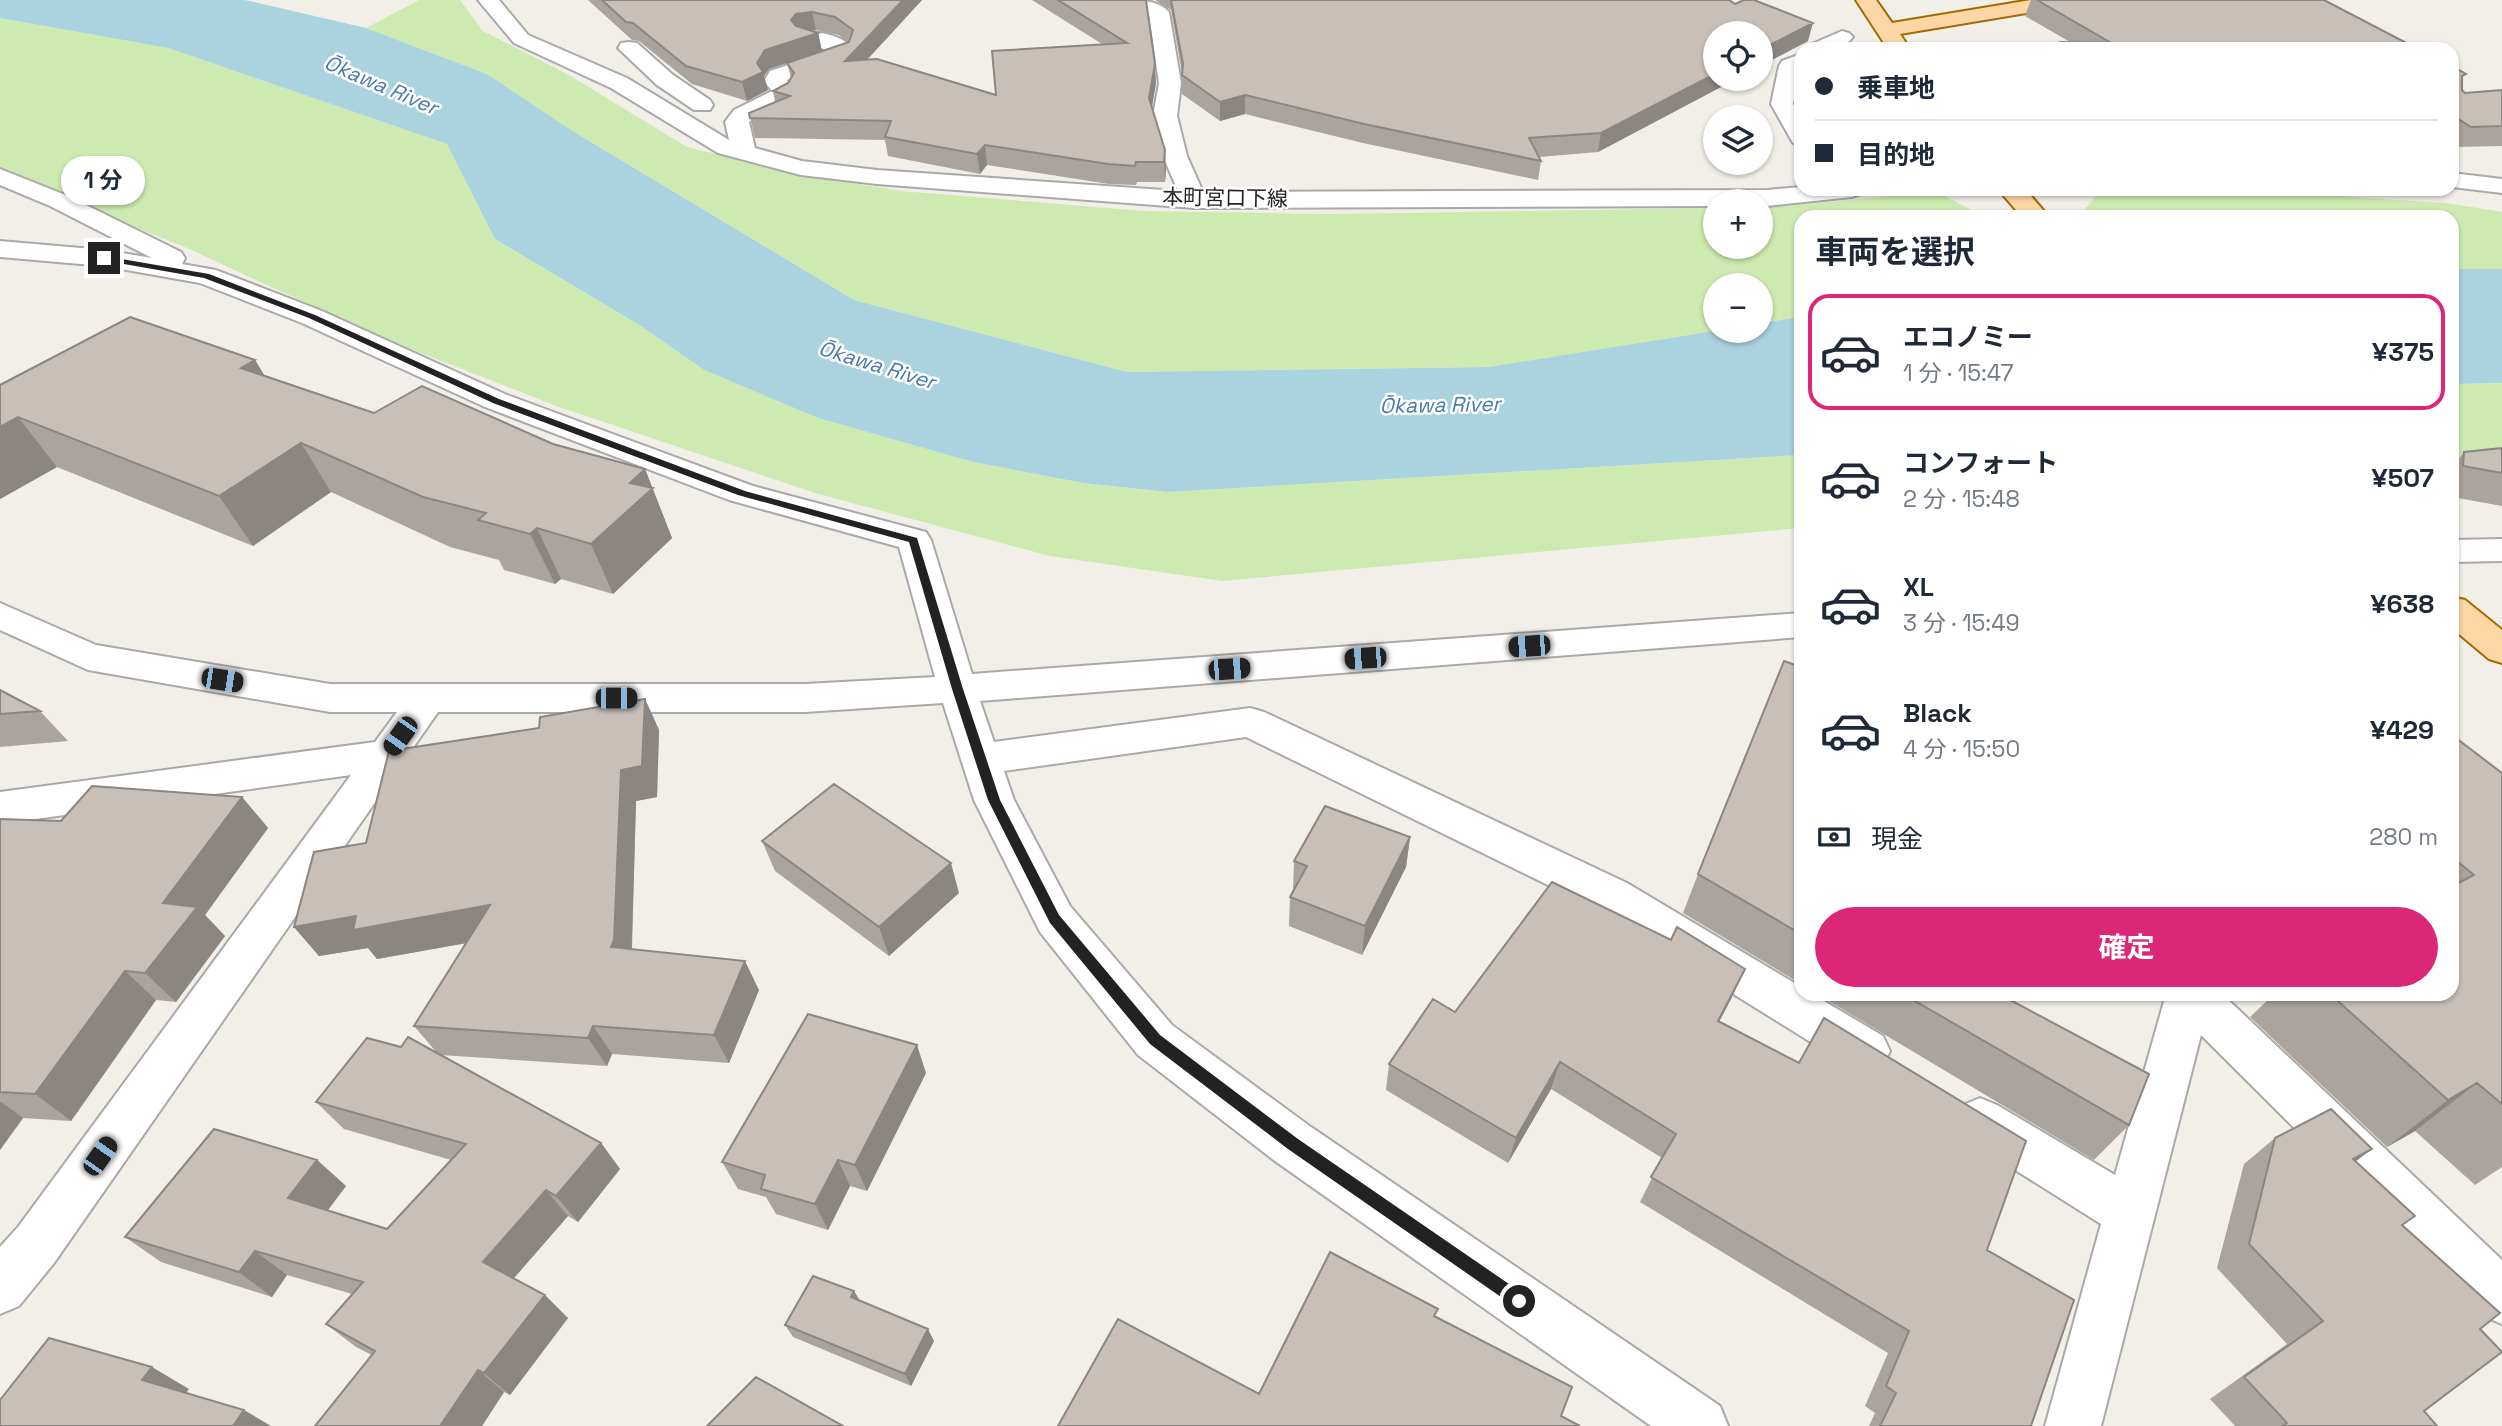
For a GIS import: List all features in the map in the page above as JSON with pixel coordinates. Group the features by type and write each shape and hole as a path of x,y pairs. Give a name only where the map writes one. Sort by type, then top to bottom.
{"main road":[{"path":"1866,0 1895,42"},
{"path":"1887,30 2068,0"},
{"path":"2017,196 2030,210"},
{"path":"2459,615 2502,650"}],"street":[{"name":"本町宮口下線","path":"488,0 521,39 619,83 726,148 801,168 877,177 1194,200 1767,198 1794,195"},
{"path":"1133,0 1159,12 1170,83 1165,117 1175,156 1194,200"},
{"path":"1833,42 1842,37"},
{"path":"744,152 737,125 742,115 783,94 785,90 775,82 778,76 842,54 844,50 828,41 809,38"},
{"path":"629,48 665,80 737,125"},
{"path":"1794,64 1790,66 1783,104 1794,125"},
{"path":"0,176 59,201 206,276 312,317 496,401 741,493 914,540 957,689 994,800 1055,919 1155,1040 1293,1144 1700,1426"},
{"path":"2459,181 2502,186"},
{"path":"0,249 104,258 206,276"},
{"path":"2459,551 2502,550"},
{"path":"0,615 88,657 330,698 806,698 1794,626"},
{"path":"0,1287 36,1245 427,698"},
{"path":"980,759 1251,722 1612,896 1898,1071"},
{"path":"0,807 387,755"},
{"path":"2073,1426 2188,1001"},
{"path":"2197,1001 2502,1297"},
{"path":"1944,1099 2130,1213"}],"green space":[{"path":"419,0 460,0 483,31 569,75 687,147 809,176 902,191 1144,211 1329,214 1703,208 1703,259 1773,259 1773,207 1893,196 1945,196 1971,210 1794,210 1794,323 1773,326 1773,273 1703,273 1703,336 1489,367 1127,372 854,300 574,132 487,74 366,28"},
{"path":"0,18 168,48 447,144 495,239 641,326 704,370 818,418 973,462 1083,483 1168,492 1794,455 1794,529 1222,581 1050,556 815,493 559,407 375,335 187,248 0,173"},
{"path":"2097,196 2334,196 2447,203 2502,212 2502,269 2459,269 2459,210 2084,210"},
{"path":"2502,383 2502,468 2459,472 2459,384"}],"water":[{"name":"Ōkawa River","path":"0,0 245,0 366,28 487,74 574,132 854,300 1127,372 1489,367 1703,333 1703,343 1773,343 1773,321 1794,318 1794,455 1168,492 1083,483 973,462 818,418 704,370 641,326 495,239 447,144 168,48 0,18"},
{"path":"2459,269 2502,269 2502,383 2459,384"}],"building":[{"path":"602,0 903,0 845,61 877,59 996,95 992,51 1127,43 1058,0 1146,0 1155,64 1149,98 1165,150 1164,162 1136,162 1135,166 1108,164 985,145 977,154 885,137 891,121 750,118 749,113 790,96 773,91 788,83 794,73 787,63 849,42 853,30 835,17 812,12 796,14 791,20 796,26 818,33 765,50 757,63 763,72 742,82 686,66 633,23 626,22"},
{"path":"1171,0 1729,0 1735,4 1754,0 1813,23 1773,43 1773,21 1703,21 1703,80 1601,133 1529,138 1541,161 1364,124 1245,95 1220,102 1182,75 1183,64"},
{"path":"2037,0 2324,0 2405,42 2109,42"},
{"path":"2459,70 2466,74 2462,76 2462,90 2465,93 2502,90 2502,126 2471,127 2459,119"},
{"path":"130,317 255,360 241,368 374,413 422,386 553,444 645,469 630,483 653,488 591,544 537,528 530,534 478,520 486,513 423,497 301,443 219,496 18,417 0,427 0,385"},
{"path":"2502,448 2502,473 2463,466 2464,452"},
{"path":"1784,661 1794,665 1794,930 1698,874"},
{"path":"0,690 40,711 0,714"},
{"path":"645,699 642,766 621,770 614,940 611,947 745,961 714,1035 593,1026 588,1038 414,1026 490,905 353,930 356,916 294,927 314,852 366,843 389,751 539,728 540,717"},
{"path":"2459,740 2502,773 2502,1104 2477,1083 2448,1100 2338,1001 2459,1001 2459,882 2474,875 2459,863"},
{"path":"834,784 951,863 879,927 762,841"},
{"path":"92,786 242,797 163,903 197,907 145,973 125,971 35,1094 0,1092 0,819 61,821"},
{"path":"1325,806 1410,837 1365,926 1290,897 1307,866 1294,861"},
{"path":"1552,882 1671,940 1677,927 1745,969 1718,1021 1799,1063 1824,1018 2026,1141 1987,1250 2074,1300 2031,1426 1880,1426 1896,1393 1886,1386 1909,1331 1651,1177 1676,1134 1560,1062 1516,1138 1389,1064 1433,999 1455,1012"},
{"path":"1915,1001 2012,1001 2149,1074 2129,1125"},
{"path":"808,1014 917,1045 855,1165 838,1160 815,1204 761,1189 765,1175 722,1162"},
{"path":"408,1037 601,1143 556,1196 546,1190 483,1262 545,1295 484,1373 478,1370 440,1426 315,1426 375,1351 326,1324 363,1282 255,1251 239,1272 125,1237 214,1129 317,1160 288,1198 387,1229 466,1144 316,1102 367,1038 401,1047"},
{"path":"2331,1109 2372,1149 2353,1159 2415,1216 2402,1225 2500,1313 2480,1329 2502,1352 2424,1411 2437,1426 2282,1426 2287,1423 2244,1377 2323,1321 2249,1244 2275,1138"},
{"path":"1330,1252 1438,1309 1434,1316 1572,1387 1561,1416 1580,1426 1058,1426 1118,1319 1259,1394"},
{"path":"813,1276 854,1291 851,1297 928,1329 905,1374 785,1325"},
{"path":"49,1338 152,1367 142,1380 244,1410 233,1426 0,1426 0,1400"},
{"path":"756,1377 843,1426 707,1426"}],"route":[{"path":"104,258 206,276 312,317 496,401 741,493 914,540 957,689 994,800 1055,919 1155,1040 1293,1144 1519,1301"}]}
